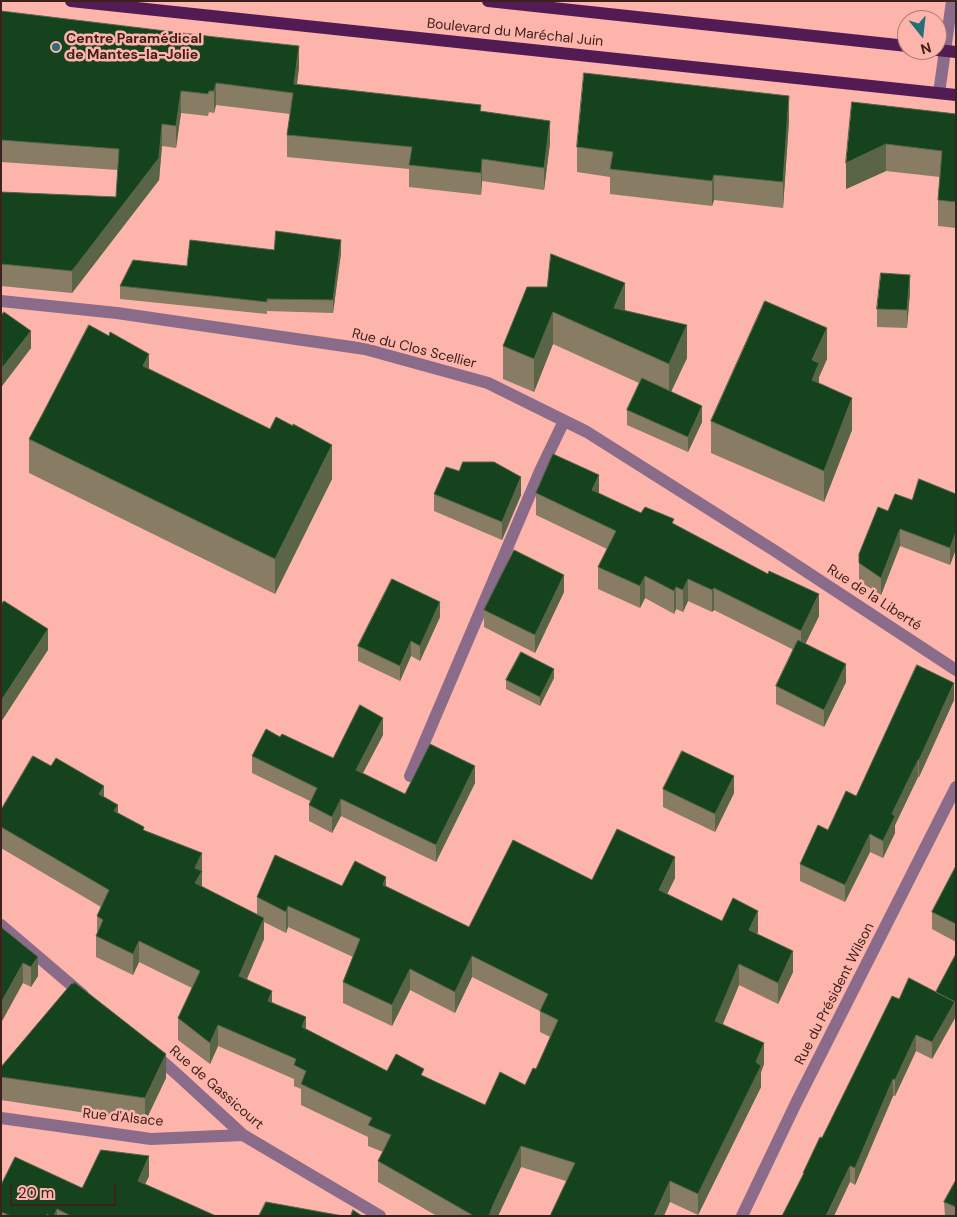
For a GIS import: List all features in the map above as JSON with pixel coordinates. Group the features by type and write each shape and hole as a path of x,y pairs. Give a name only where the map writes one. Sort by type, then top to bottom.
{"main road":[{"name":"Boulevard du Maréchal Juin","path":"71,1 956,95"},
{"name":"Boulevard du Maréchal Juin","path":"488,1 897,45"}],"street":[{"path":"947,43 952,1"},
{"path":"938,93 944,60"},
{"name":"Rue du Clos Scellier","path":"1,301 117,313 365,350 488,383 586,432 775,551"},
{"path":"410,776 540,470 564,420"},
{"name":"Rue de la Liberté","path":"775,551 956,670"},
{"name":"Rue du Président Wilson","path":"742,1216 797,1101 956,786"},
{"path":"1,925 91,1001"},
{"name":"Rue de Gassicourt","path":"143,1045 180,1076 243,1135 380,1216"},
{"name":"Rue d'Alsace","path":"1,1118 151,1139 243,1135"}],"building":[{"path":"1,11 299,46 294,84 481,105 480,111 550,121 544,168 482,159 481,173 409,165 412,147 287,135 293,93 216,83 214,91 209,91 208,94 181,91 176,126 162,124 159,158 72,271 1,264 1,192 116,197 119,149 1,140"},
{"path":"584,73 789,96 783,182 714,175 712,181 610,169 613,152 577,147"},
{"path":"852,102 956,114 956,202 938,200 942,151 886,144 846,163"},
{"path":"276,231 341,240 333,300 267,299 267,302 120,286 133,260 187,266 190,240 274,250"},
{"path":"551,254 625,283 614,308 687,325 669,364 553,312 534,359 503,346 527,287 547,287"},
{"path":"881,273 910,275 907,310 877,309"},
{"path":"765,301 827,328 812,360 819,363 812,380 852,398 824,471 711,421"},
{"path":"4,312 31,331 2,368 1,316"},
{"path":"89,325 109,336 110,332 149,354 143,366 270,429 276,417 332,445 275,559 29,439"},
{"path":"642,378 702,406 688,437 627,410"},
{"path":"553,454 599,475 592,490 641,513 645,507 674,519 672,523 768,574 769,571 819,594 801,631 714,588 712,590 688,579 683,590 676,587 674,591 645,576 640,586 598,567 616,531 536,493"},
{"path":"463,462 494,462 521,477 502,522 434,494 446,467 459,471"},
{"path":"919,479 956,494 956,532 950,548 900,529 881,578 859,563 859,554 878,507 888,511 895,494 912,500"},
{"path":"514,550 564,575 535,635 484,610"},
{"path":"392,579 440,602 420,646 411,641 400,666 358,646"},
{"path":"4,601 48,629 1,701 1,605"},
{"path":"798,640 846,664 824,710 776,686"},
{"path":"521,652 554,669 540,697 506,680"},
{"path":"917,665 954,683 892,814 895,816 883,841 870,834 845,885 800,864 818,825 828,830 846,791 856,796"},
{"path":"360,705 383,718 356,770 405,794 430,744 475,766 436,845 341,799 332,817 309,805 317,788 252,756 266,729 280,737 282,734 333,758"},
{"path":"682,751 734,776 715,814 663,789"},
{"path":"33,756 51,766 56,758 104,786 99,794 118,805 114,811 144,827 143,830 202,853 195,868 202,871 195,883 264,918 239,976 272,991 268,1001 306,1017 302,1027 387,1071 396,1054 424,1069 421,1075 485,1105 500,1072 525,1085 533,1068 536,1069 558,1020 540,1011 548,994 472,956 455,992 410,969 392,1005 343,982 360,939 288,906 286,912 257,897 275,855 342,886 355,861 386,877 383,885 469,927 513,840 592,880 617,829 675,857 659,890 722,921 733,898 758,911 749,930 793,951 778,983 739,964 715,1021 764,1043 756,1062 761,1066 698,1194 670,1181 654,1216 550,1216 575,1163 521,1146 489,1216 474,1216 378,1161 391,1135 368,1125 372,1118 301,1084 306,1071 294,1065 296,1059 218,1025 210,1043 178,1018 200,971 139,941 133,954 96,936 103,920 97,916 109,890 1,827 1,810"},
{"path":"956,866 956,924 932,912"},
{"path":"1,927 38,957 31,967 23,963 1,1003"},
{"path":"956,954 956,1004 936,992"},
{"path":"909,978 955,1002 932,1042 916,1035 895,1080 893,1079 855,1168 850,1166 826,1216 782,1216 892,996 899,999"},
{"path":"74,982 166,1054 145,1098 1,1077 1,1067"},
{"path":"101,1150 149,1156 138,1181 216,1216 71,1216 57,1209 54,1216 47,1214 46,1216 11,1216 1,1212 1,1185 15,1157 82,1188"},
{"path":"956,1180 956,1207 944,1202"},
{"path":"266,1202 343,1216 259,1216"},
{"path":"353,1210 362,1216 351,1216"}],"place":[{"name":"Centre Paramédical de Mantes-la-Jolie","path":"56,47"}]}
